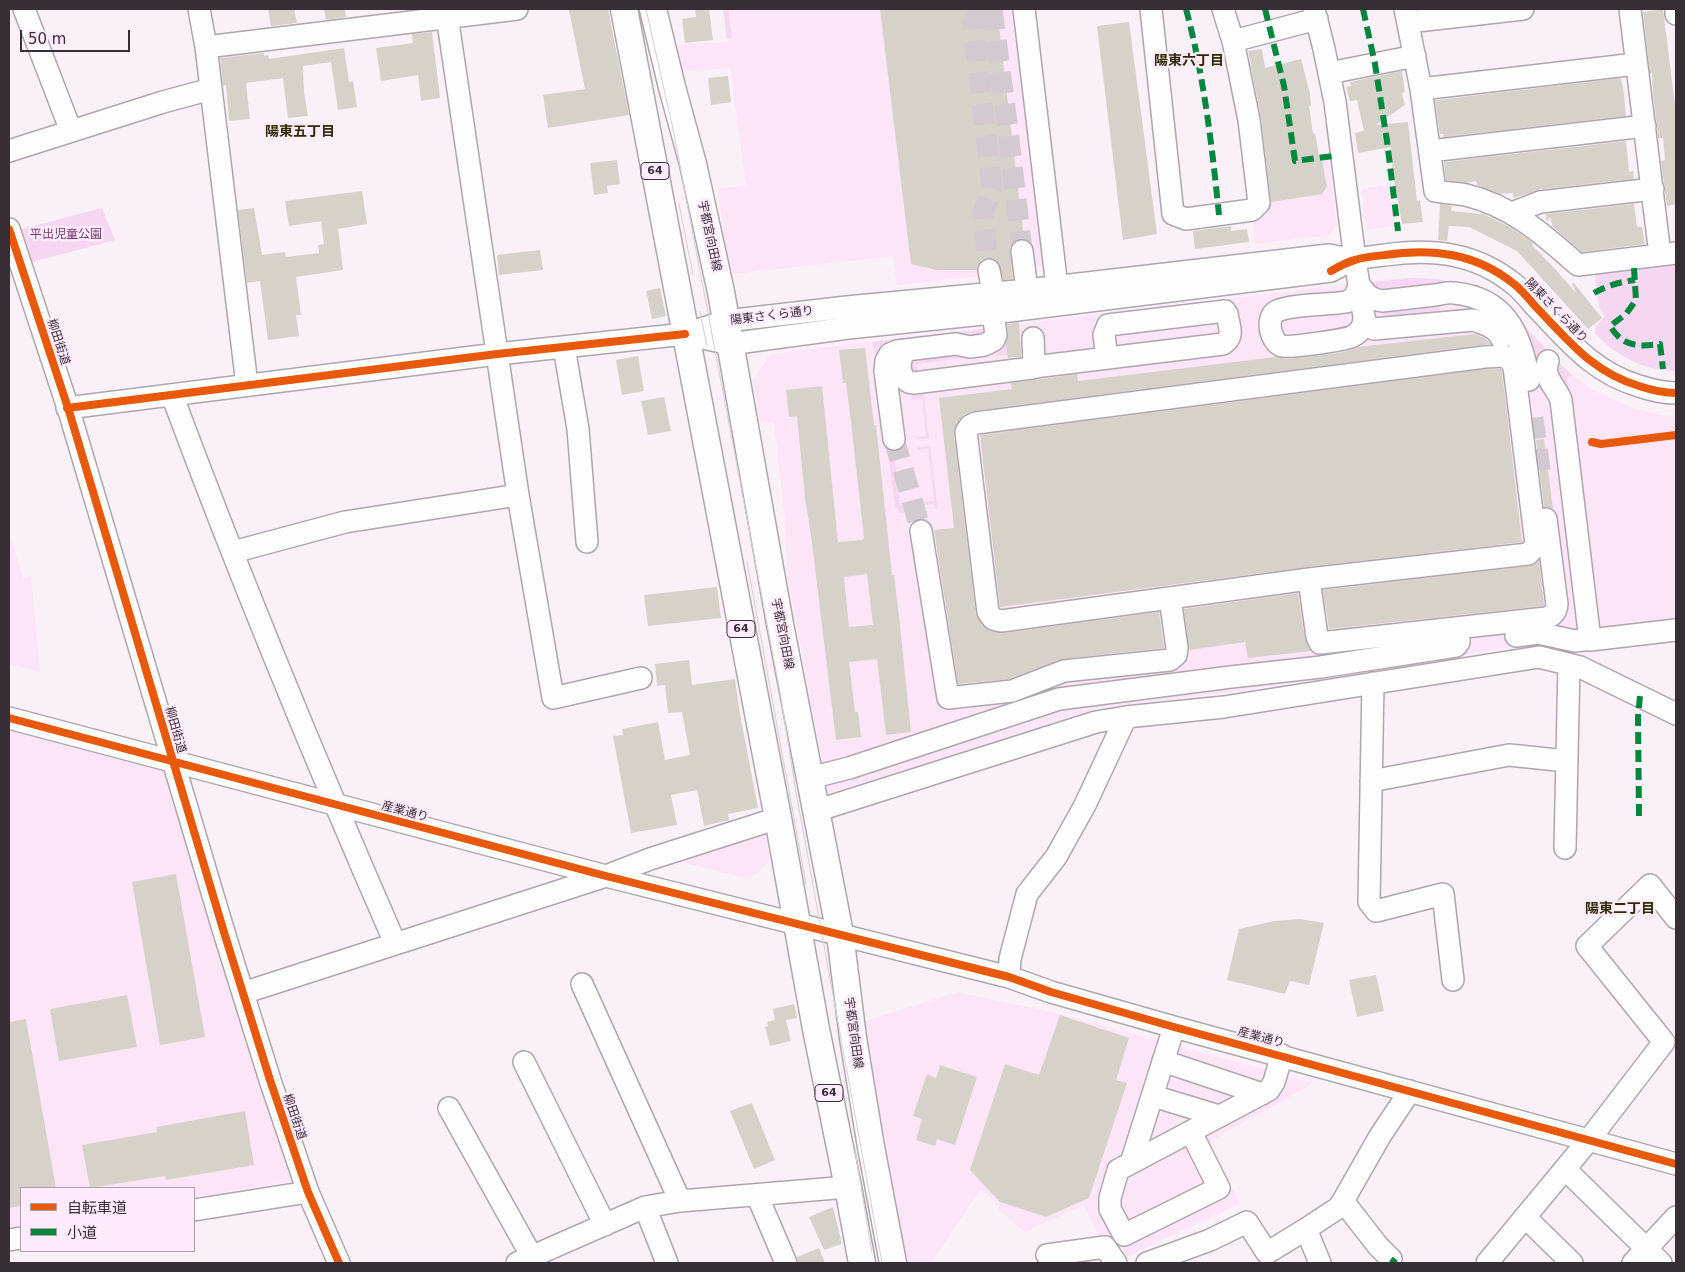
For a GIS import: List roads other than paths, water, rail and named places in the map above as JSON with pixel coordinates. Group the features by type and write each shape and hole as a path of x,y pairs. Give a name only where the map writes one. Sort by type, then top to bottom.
{"main road":[{"name":"64","path":"624,9 778,818 816,1029 862,1263"},
{"name":"宇都宮向田線","path":"653,9 693,164 728,333 780,624 840,934 852,1038 893,1263"}],"street":[{"path":"24,9 71,131"},
{"path":"199,9 206,47 247,385"},
{"path":"206,47 447,13 516,9"},
{"path":"1024,9 1057,286"},
{"path":"1150,9 1173,214 1186,219 1252,210 1259,203 1250,120 1233,41 1222,9"},
{"path":"1524,9 1406,16 1421,89 1435,191 1466,195 1512,213 1543,233 1578,265 1668,254 1653,189 1630,9"},
{"path":"1676,9 1676,14"},
{"path":"447,13 518,494 552,698 641,678"},
{"path":"1233,41 1315,14 1329,73 1339,130 1355,260 1367,326 1374,330 1473,320 1487,324 1501,338"},
{"path":"1329,73 1415,56"},
{"path":"1421,89 1636,64"},
{"path":"9,151 163,102 211,89"},
{"path":"1430,151 1645,126"},
{"path":"1512,213 1540,202 1653,189"},
{"name":"柳田街道","path":"9,229 67,408 270,1080 308,1192 339,1263"},
{"path":"1022,251 1036,365"},
{"name":"陽東さくら通り","path":"67,408 497,354 685,334 848,328 993,303 1330,271 1355,260 1416,251 1450,254 1467,258 1501,276 1515,284 1594,365 1630,384 1652,390 1676,393"},
{"name":"陽東さくら通り","path":"1028,299 1057,286 1329,255 1355,260"},
{"path":"894,439 886,381 886,361 890,354 897,350 956,344 970,347 984,346 994,340 996,335 989,270"},
{"path":"1359,284 1356,294 1350,301 1277,311 1272,318 1270,329 1274,340 1282,346 1307,344 1351,337 1362,328 1364,317"},
{"path":"1359,284 1366,296 1374,300 1382,301 1453,293 1480,299 1495,307 1508,320 1515,331 1525,361 1533,418"},
{"path":"906,350 901,354 900,359 904,379 909,383 1036,365 1108,358 1223,344 1231,336 1227,314 1225,311 1108,325 1104,335 1108,358"},
{"path":"938,368 1027,357 1030,354 1033,338"},
{"path":"1529,383 1532,376 1570,342"},
{"path":"564,347 578,429 587,542"},
{"path":"1504,356 1510,360 1514,367 1536,544 1534,549 1528,554 1309,579 1002,620 992,619 988,612 966,432 970,426 976,424 1485,357 1504,356"},
{"path":"1548,361 1546,367 1547,376 1561,400 1577,533 1577,612 1591,639"},
{"path":"172,395 335,806 395,943"},
{"path":"1309,579 1317,637 1320,642 1546,618 1553,615 1557,610 1557,604 1541,477"},
{"path":"233,552 345,522 518,494"},
{"path":"921,531 948,698 1012,691 1064,671 1170,660 1176,656 1177,648 1170,598"},
{"path":"1550,545 1552,540 1574,537 1577,533"},
{"path":"1484,636 1486,640 1538,633 1575,642 1676,630"},
{"path":"810,778 849,768 1059,700 1231,676 1321,667 1456,646 1459,642 1459,636"},
{"path":"816,809 835,805 1096,722 1224,707 1539,657 1580,667 1676,714"},
{"path":"1565,848 1569,664"},
{"path":"1373,683 1369,902 1376,911 1443,894 1453,980"},
{"path":"1009,977 1010,959 1027,894 1056,857 1084,805 1126,717"},
{"name":"産業通り","path":"9,718 335,806 1009,977 1051,992 1174,1027 1676,1164"},
{"path":"1371,781 1509,755 1566,761"},
{"path":"243,993 606,876 650,859 778,818"},
{"path":"1487,1263 1588,1141 1664,1042 1587,946 1650,886 1676,918"},
{"path":"582,984 680,1201"},
{"path":"1132,1163 1174,1027"},
{"path":"1190,1132 1220,1188 1124,1235 1110,1209 1110,1198 1118,1170 1269,1090 1274,1082 1282,1055"},
{"path":"1163,1061 1262,1094"},
{"path":"524,1062 605,1225"},
{"path":"1147,1263 1210,1240 1247,1222 1267,1253 1306,1229 1338,1208 1380,1136 1410,1091"},
{"path":"1152,1096 1219,1116"},
{"path":"449,1108 521,1262 645,1207 680,1201 848,1187"},
{"path":"1565,1168 1647,1258 1676,1216"},
{"path":"195,1210 308,1192"},
{"path":"758,1195 786,1263"},
{"path":"1343,1201 1378,1246 1391,1259"},
{"path":"645,1207 667,1263"},
{"path":"1525,1217 1572,1263"},
{"path":"1306,1229 1320,1263"},
{"path":"1047,1255 1105,1247 1116,1263"}],"tunnel":[{"path":"977,9 973,24 992,188 983,213 989,270"},
{"path":"992,9 1022,251"},
{"path":"1533,418 1541,477"},
{"path":"894,439 921,531"}],"tram line":[{"path":"646,9 673,129 780,692 796,792 882,1263"},
{"path":"679,204 693,275"},
{"path":"700,312 707,346"},
{"path":"747,562 806,884"},
{"path":"855,1150 872,1253"}],"district":[{"name":"陽東六丁目","path":"1189,61"},
{"name":"陽東五丁目","path":"300,132"},
{"name":"陽東二丁目","path":"1620,909"}],"park label":[{"name":"平出児童公園","path":"66,235"}]}
